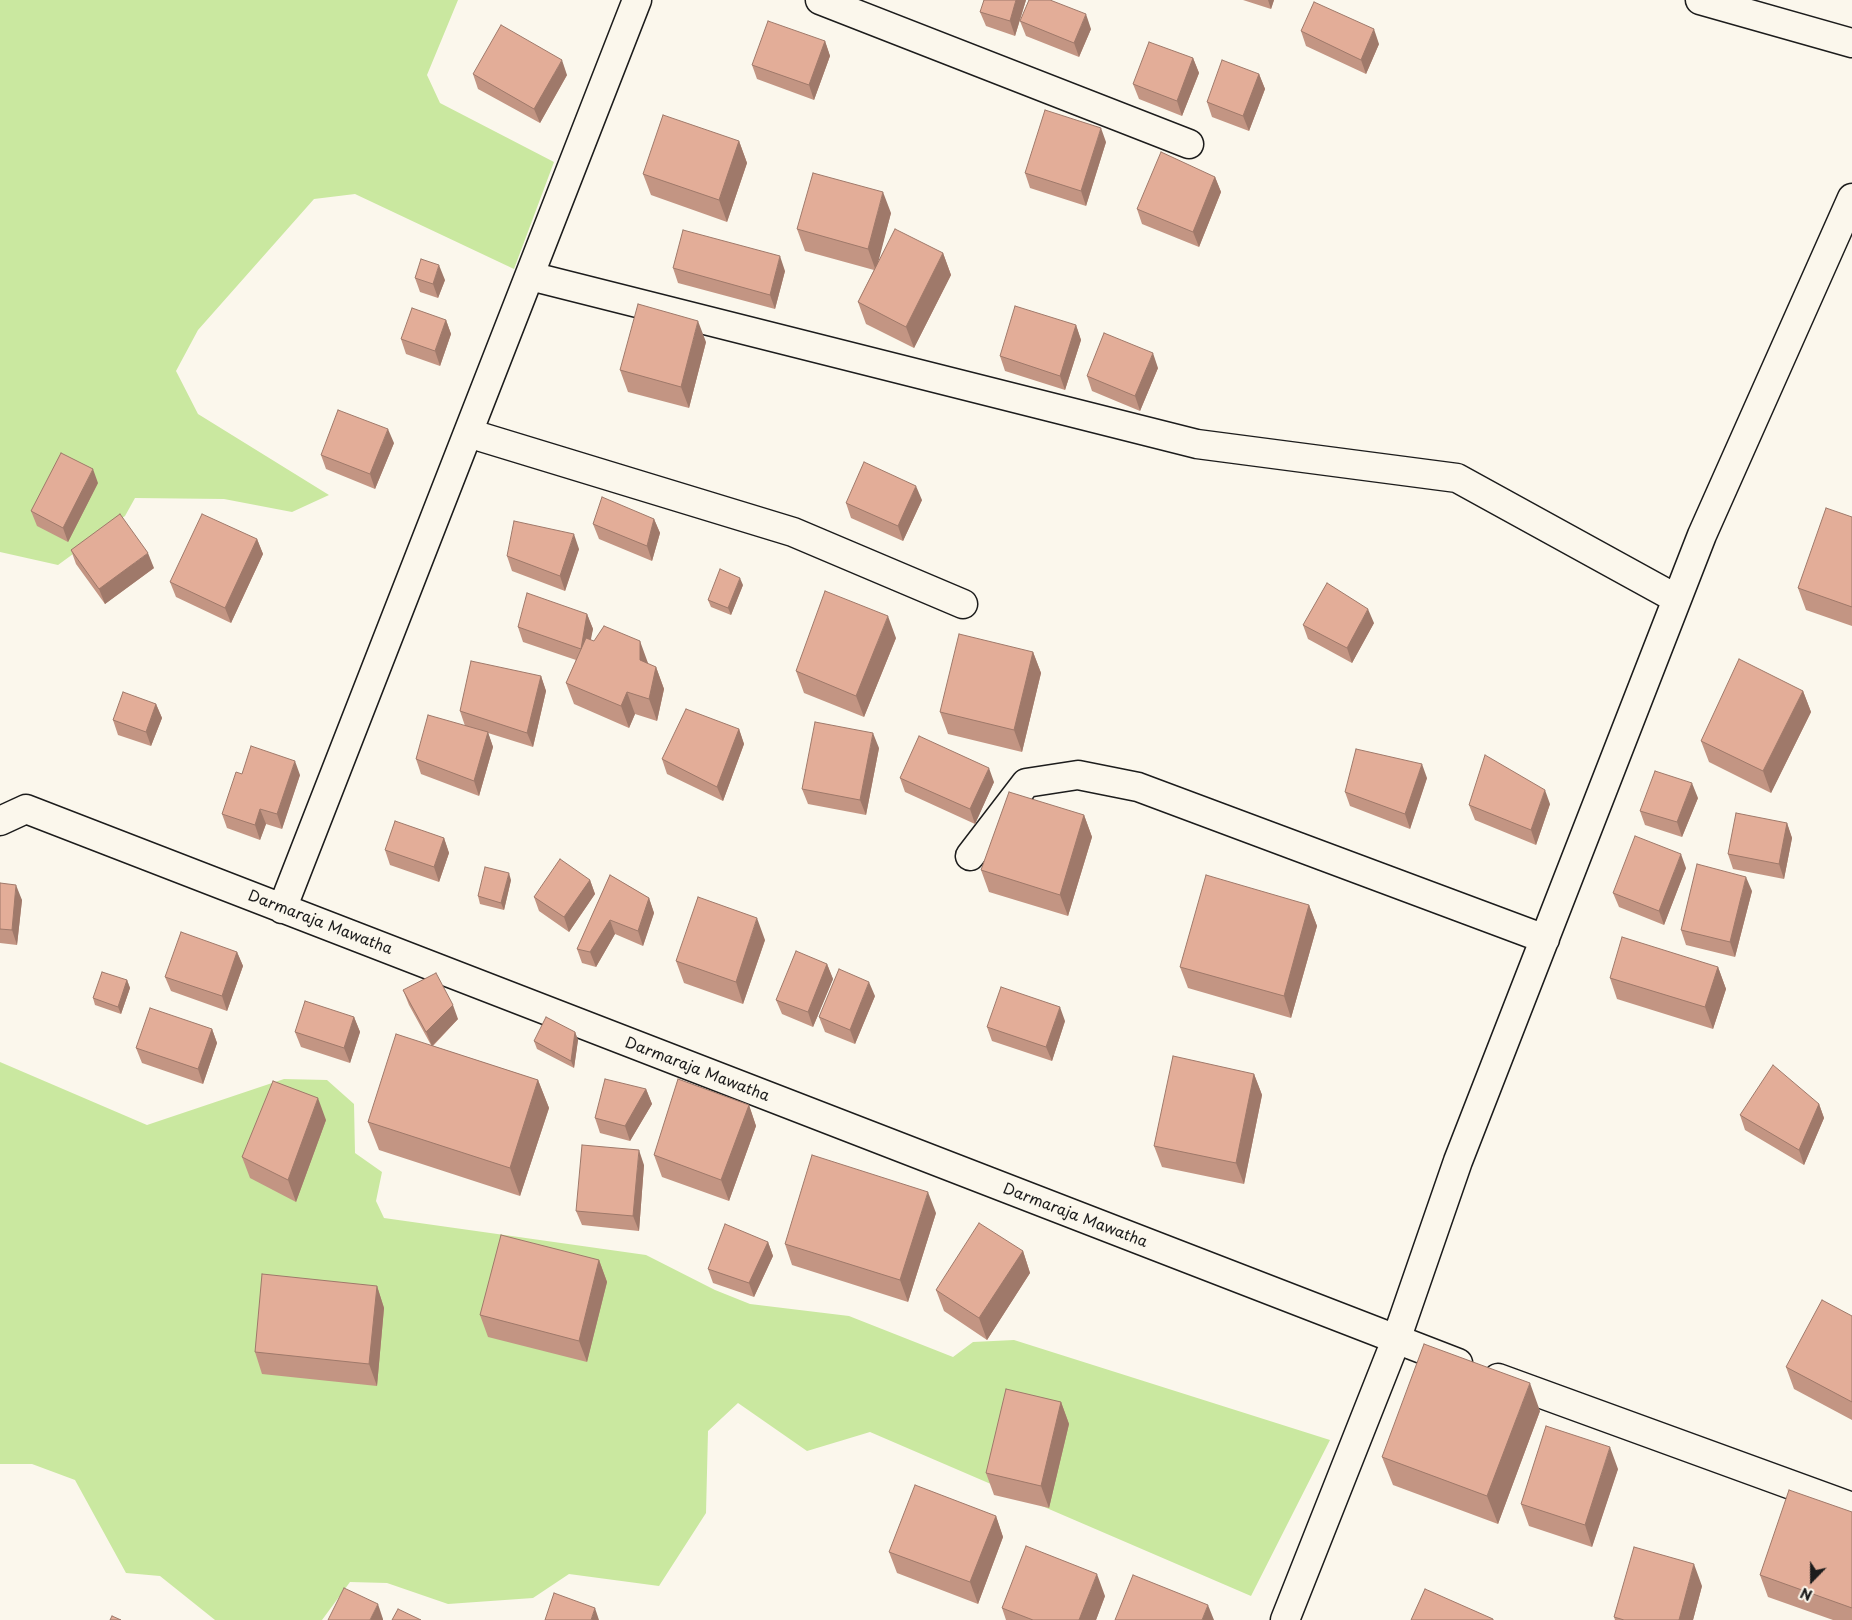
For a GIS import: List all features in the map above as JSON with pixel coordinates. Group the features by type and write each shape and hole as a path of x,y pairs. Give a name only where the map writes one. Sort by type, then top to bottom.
{"street":[{"path":"282,909 637,0"},
{"path":"820,0 1189,144"},
{"path":"1700,0 1852,43"},
{"path":"1285,1620 1396,1340 1458,1161 1702,535 1852,198"},
{"path":"530,276 1197,444 1457,478 1677,599"},
{"path":"468,433 793,532 963,604"},
{"path":"970,856 1026,782 1078,775 1138,787 1545,939"},
{"name":"Darmaraja Mawatha","path":"0,798 1396,1340 1852,1507"},
{"path":"0,821 26,809"}],"green space":[{"path":"0,0 458,0 427,75 440,103 554,162 514,269 355,194 314,199 198,330 176,371 198,414 329,495 292,512 224,499 135,498 125,516 58,565 0,552"},
{"path":"0,1062 147,1125 284,1079 327,1080 354,1104 355,1153 382,1172 376,1201 384,1218 646,1255 715,1290 750,1304 849,1316 953,1357 973,1342 1014,1340 1330,1440 1251,1596 870,1432 807,1451 738,1403 708,1431 706,1513 659,1586 569,1574 533,1598 448,1604 387,1583 350,1582 322,1620 215,1620 160,1576 126,1573 75,1480 32,1464 0,1464"}],"building":[{"path":"984,0 1016,0 1010,21 980,12"},
{"path":"1029,0 1050,0 1086,14 1074,43 1020,21"},
{"path":"1314,2 1374,29 1361,60 1301,31"},
{"path":"768,21 825,41 809,85 752,65"},
{"path":"501,25 562,60 534,109 473,74"},
{"path":"1149,42 1193,58 1177,101 1133,84"},
{"path":"1222,60 1259,74 1243,116 1207,102"},
{"path":"1045,110 1101,128 1081,191 1025,173"},
{"path":"663,115 739,141 719,200 643,174"},
{"path":"1161,152 1215,177 1193,232 1137,209"},
{"path":"813,173 883,192 868,249 797,229"},
{"path":"895,229 943,253 906,327 858,302"},
{"path":"683,230 780,256 770,295 673,268"},
{"path":"421,259 439,265 433,284 415,278"},
{"path":"638,304 698,321 681,387 620,370"},
{"path":"1015,306 1076,325 1060,376 1000,356"},
{"path":"412,308 446,320 435,351 401,339"},
{"path":"1104,333 1153,353 1135,396 1087,376"},
{"path":"338,410 388,429 370,474 321,455"},
{"path":"61,453 93,469 63,528 31,511"},
{"path":"864,462 916,486 898,526 846,503"},
{"path":"602,497 654,519 647,546 593,524"},
{"path":"1826,508 1852,517 1852,607 1798,588"},
{"path":"120,514 148,553 99,589 71,550"},
{"path":"202,514 257,539 225,608 170,582"},
{"path":"514,521 574,534 560,576 507,556"},
{"path":"720,569 740,578 728,608 708,600"},
{"path":"1327,583 1368,609 1347,648 1303,625"},
{"path":"825,591 888,616 856,696 796,671"},
{"path":"527,593 587,614 581,649 518,627"},
{"path":"604,626 640,641 640,660 656,667 649,699 627,692 621,706 566,683 586,638 594,641"},
{"path":"959,634 1033,652 1014,730 940,712"},
{"path":"1739,659 1803,691 1763,771 1701,741"},
{"path":"471,661 541,676 527,733 460,711"},
{"path":"123,692 156,704 146,732 113,720"},
{"path":"686,709 739,729 717,787 662,759"},
{"path":"428,715 488,732 474,781 416,759"},
{"path":"815,722 873,733 860,800 802,789"},
{"path":"919,736 989,768 970,809 900,778"},
{"path":"251,746 295,761 277,814 260,809 255,825 222,814 236,772 242,774"},
{"path":"1356,749 1422,764 1405,814 1345,792"},
{"path":"1485,755 1545,790 1531,830 1469,805"},
{"path":"1655,771 1692,783 1677,822 1640,811"},
{"path":"1009,792 1084,815 1060,895 981,870"},
{"path":"1736,813 1787,823 1779,864 1728,854"},
{"path":"395,821 444,838 434,867 385,850"},
{"path":"1635,836 1681,854 1659,911 1613,893"},
{"path":"560,859 590,880 564,917 534,897"},
{"path":"1697,864 1746,877 1730,942 1681,930"},
{"path":"485,867 509,873 501,903 478,896"},
{"path":"610,875 649,898 638,931 610,920 590,952 577,949"},
{"path":"1206,875 1309,905 1284,996 1180,967"},
{"path":"0,883 16,885 12,930 0,929"},
{"path":"698,897 757,918 736,982 676,961"},
{"path":"181,932 237,952 222,996 165,977"},
{"path":"1622,937 1718,967 1705,1007 1610,978"},
{"path":"796,951 827,964 808,1012 776,1000"},
{"path":"839,969 869,982 850,1030 819,1017"},
{"path":"102,972 127,980 118,1007 93,998"},
{"path":"436,973 453,1005 426,1032 403,990"},
{"path":"1001,987 1060,1007 1046,1047 987,1027"},
{"path":"305,1001 354,1017 344,1048 295,1032"},
{"path":"150,1008 212,1029 198,1069 136,1048"},
{"path":"546,1017 575,1032 571,1061 534,1041"},
{"path":"396,1034 538,1080 510,1168 368,1122"},
{"path":"1173,1056 1254,1074 1236,1163 1154,1146"},
{"path":"1773,1065 1819,1104 1799,1150 1740,1115"},
{"path":"605,1079 646,1089 625,1126 595,1118"},
{"path":"678,1079 749,1105 721,1180 654,1155"},
{"path":"273,1081 318,1098 288,1180 242,1157"},
{"path":"582,1145 639,1150 633,1216 576,1211"},
{"path":"812,1155 928,1192 900,1280 785,1244"},
{"path":"979,1223 1023,1251 979,1318 936,1290"},
{"path":"725,1224 768,1242 749,1283 708,1269"},
{"path":"501,1235 599,1260 579,1341 480,1315"},
{"path":"262,1274 377,1286 369,1364 255,1352"},
{"path":"1822,1300 1852,1316 1852,1402 1786,1367"},
{"path":"1424,1344 1530,1383 1487,1496 1382,1457"},
{"path":"1006,1389 1061,1402 1041,1486 986,1473"},
{"path":"1546,1426 1610,1447 1585,1525 1521,1504"},
{"path":"915,1485 996,1516 970,1582 889,1552"},
{"path":"1789,1490 1852,1512 1852,1608 1760,1575"},
{"path":"1026,1546 1097,1574 1079,1620 1033,1620 1002,1608"},
{"path":"1634,1547 1694,1564 1679,1620 1624,1620 1614,1617"},
{"path":"1133,1575 1208,1605 1202,1620 1115,1620"},
{"path":"344,1588 378,1604 370,1620 328,1620"},
{"path":"1425,1589 1493,1619 1493,1620 1411,1620"},
{"path":"554,1593 595,1608 591,1620 545,1620"},
{"path":"398,1609 421,1620 392,1620"},
{"path":"112,1616 121,1620 110,1620"}]}
